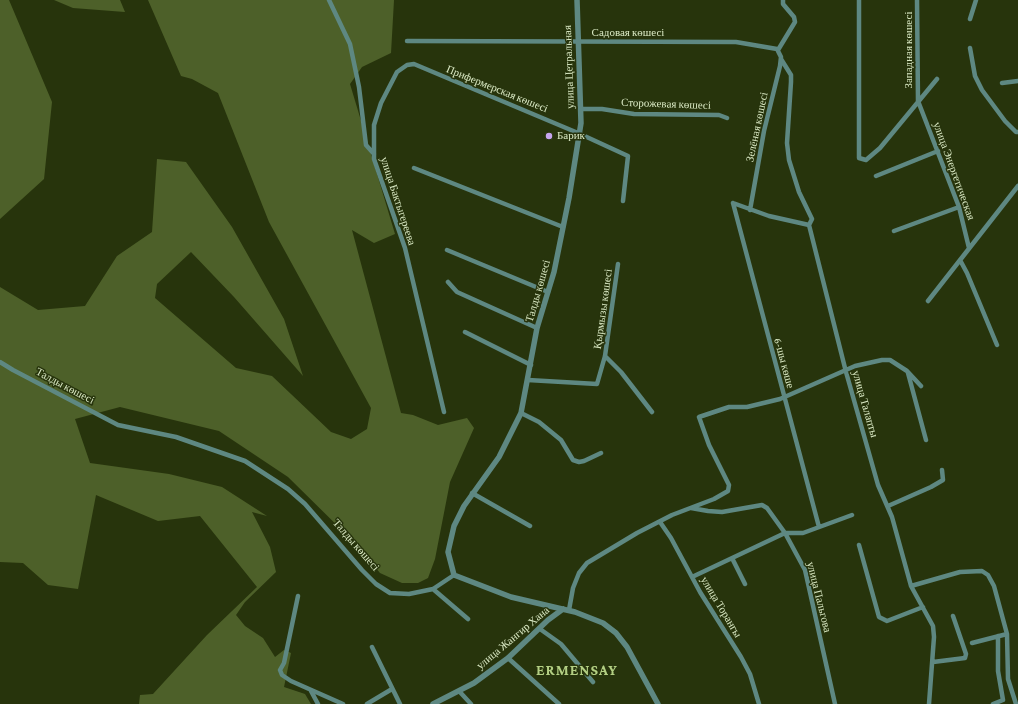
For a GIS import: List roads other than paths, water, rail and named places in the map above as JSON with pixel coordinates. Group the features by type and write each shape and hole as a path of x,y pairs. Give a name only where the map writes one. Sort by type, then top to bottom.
{"street":[{"name":"улица Бактыгереева","path":"328,0 350,44 359,87 366,145 374,154 378,172 405,248 444,412"},
{"name":"улица Цетральная","path":"577,0 577,43 581,109 578,132"},
{"path":"781,59 778,49 795,22 794,17 783,4 783,0"},
{"path":"858,0 860,158 866,160 880,148 937,80"},
{"name":"Западная көшесі","path":"918,0 918,101"},
{"path":"970,19 976,0"},
{"name":"Садовая көшесі","path":"407,42 736,42 778,49"},
{"path":"970,48 975,76 982,90 1004,121 1016,132 1018,132"},
{"name":"Зелёная көшесі","path":"750,210 764,131 781,59"},
{"name":"улица Талапты","path":"781,59 790,75 791,82 787,143 789,160 800,192 811,216 811,223 846,372 878,485 888,506 911,586 931,622 934,633 929,704"},
{"name":"Прифермерская көшесі","path":"374,154 374,125 381,103 398,72 407,65 414,64 578,132 628,156 623,201"},
{"path":"1002,83 1018,81"},
{"name":"улица Энергетическая","path":"918,101 959,207 969,248"},
{"name":"Сторожевая көшесі","path":"581,109 602,109 634,114 719,115 727,118"},
{"name":"Талды көшесі","path":"0,362 12,370 118,425 176,437 245,462 288,489 305,504 376,584 390,593 409,594 434,589 454,575 448,552 449,539 454,526 472,493 499,457 521,413 538,328 558,254 578,132"},
{"path":"876,176 938,151"},
{"path":"414,168 563,227"},
{"path":"928,301 1018,186"},
{"name":"6-шы көше","path":"750,210 732,203 819,527"},
{"path":"894,231 959,207"},
{"path":"750,210 811,223"},
{"path":"447,250 548,292"},
{"path":"960,260 997,345"},
{"name":"Қырмызы көшесі","path":"528,380 597,384 605,356 618,264"},
{"path":"448,282 457,292 538,328"},
{"path":"465,332 531,365"},
{"name":"Қырмызы көшесі","path":"605,356 621,372 652,412"},
{"path":"566,610 579,573 587,563 637,533 728,491 729,485 709,445 699,417 729,407 747,407 784,396 846,372 855,366 874,361 890,360 907,371 921,386"},
{"path":"907,371 926,440"},
{"path":"521,413 538,422 561,440 573,460 584,461 601,453"},
{"path":"888,506 931,488 943,480 942,470"},
{"path":"472,493 530,526"},
{"name":"улица Пальгова","path":"692,508 722,512 762,505 767,508 785,533 805,570 835,704"},
{"path":"692,577 785,533 803,533 852,515"},
{"name":"улица Торангы","path":"660,522 671,538 692,577 744,662 750,674 759,704"},
{"path":"858,545 879,617 887,621 923,607"},
{"path":"732,558 744,584"},
{"path":"911,586 954,573 982,571 988,575 994,586 1007,634 1008,679 1016,704"},
{"name":"улица Жангир Хана","path":"454,575 511,597 566,610 602,623 616,633 633,656 658,704"},
{"path":"434,589 468,620"},
{"path":"298,596 284,663 280,670 282,675 311,691 343,704"},
{"name":"улица Жангир Хана","path":"433,704 474,683 508,658 548,620 566,610"},
{"path":"933,662 965,658 966,654 953,616"},
{"path":"540,629 561,644 593,682"},
{"path":"972,643 1007,634"},
{"path":"993,704 1003,700 998,671 998,636"},
{"path":"372,647 400,704"},
{"path":"508,658 559,704"},
{"path":"367,704 392,689"},
{"path":"311,691 318,704"},
{"path":"459,691 471,704"}],"place":[{"name":"Барик","path":"549,136"}],"district":[{"name":"ERMENSAY","path":"577,670"}]}
